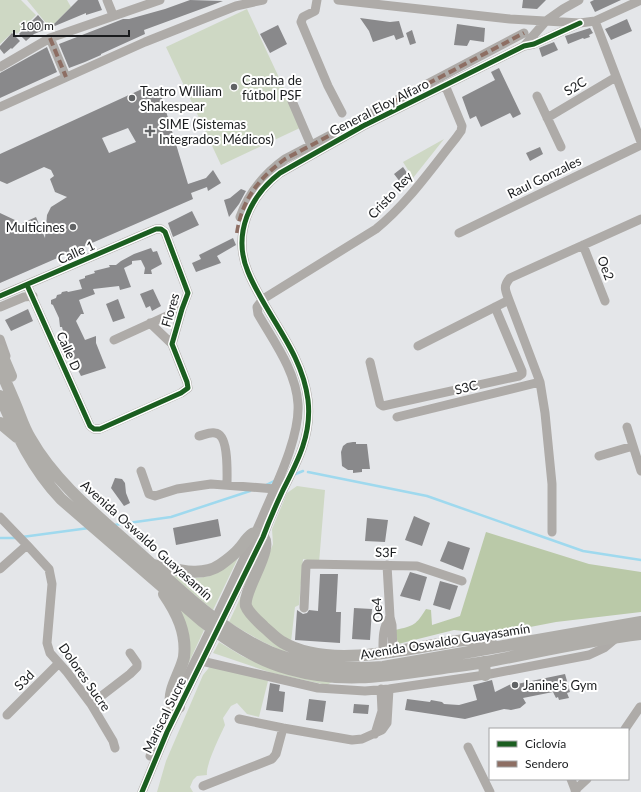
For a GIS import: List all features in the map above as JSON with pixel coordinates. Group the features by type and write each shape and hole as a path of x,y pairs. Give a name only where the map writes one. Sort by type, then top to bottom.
{"main road":[{"path":"0,350 14,384 21,418"},
{"name":"Avenida Oswaldo Guayasamín","path":"0,369 29,438 55,474 78,498 217,620 240,636 287,658 315,665 360,669 383,667 641,622"},
{"name":"Avenida Oswaldo Guayasamín","path":"0,396 30,459 46,484 61,499 223,638 241,649 266,661 288,669 333,678 381,677 484,662 617,637 641,634"},
{"path":"0,423 20,439"},
{"path":"152,564 185,571 210,571 239,550 250,536 259,535 266,546 265,552 248,591 246,602 247,608 256,619 282,642 306,651 332,655 370,655 388,653 464,640 474,640 498,647"},
{"path":"154,580 178,617 184,636 183,659 170,701 176,706"},
{"path":"484,662 485,675"}],"street":[{"path":"0,67 50,38 160,0"},
{"path":"0,107 143,43 201,19 236,6 263,0"},
{"path":"318,0 315,11 302,17 301,22 325,79 342,113"},
{"path":"338,0 510,19 580,23 595,21 641,0"},
{"name":"General Eloy Alfaro","path":"524,46 546,21 563,8 579,0"},
{"path":"108,2 114,16"},
{"path":"510,19 516,22 524,33 524,46"},
{"path":"595,21 616,76 637,119 641,143"},
{"name":"General Eloy Alfaro","path":"259,535 299,458 306,436 308,412 306,389 289,344 253,283 244,259 243,233 248,211 254,200 271,180 313,149 363,126 524,46 534,44 580,23"},
{"path":"237,233 239,219 244,205 262,178 285,159 313,149 524,33"},
{"path":"50,38 66,77"},
{"name":"S2C","path":"547,118 616,76"},
{"name":"Cristo Rey","path":"263,299 376,229 401,205 461,131 462,126 445,85"},
{"path":"537,96 561,147"},
{"path":"292,101 313,149"},
{"name":"Raul Gonzales","path":"459,233 641,143"},
{"path":"552,532 552,484 545,413 540,382 509,300 506,290 506,283 510,278 641,219"},
{"name":"Calle 1","path":"0,296 156,229 162,229"},
{"name":"Flores","path":"90,426 94,429 100,429 181,393 188,388 172,344 188,293 165,232 162,229"},
{"name":"Oe2","path":"583,245 605,301"},
{"name":"Calle D","path":"27,285 90,426"},
{"path":"0,307 24,297 33,296"},
{"path":"259,535 286,463 297,421 298,405 296,390 291,374 258,314 257,307 263,299"},
{"path":"418,346 509,300"},
{"path":"370,362 380,404 383,406 519,376 522,374 522,371 495,307"},
{"path":"114,340 182,310"},
{"path":"150,323 172,344"},
{"path":"0,339 14,384"},
{"name":"S3C","path":"397,417 540,382"},
{"path":"627,427 641,471"},
{"path":"200,436 214,433 222,437 226,450 227,484"},
{"path":"599,456 633,446"},
{"path":"141,471 151,496 187,487 211,484 227,484 275,489"},
{"name":"Dolores Sucre","path":"0,517 49,569 52,584 47,643 50,653 67,672 91,704 113,741 115,748"},
{"name":"Mariscal Sucre","path":"142,792 176,706 206,647 259,535"},
{"path":"0,569 27,545"},
{"name":"S3F","path":"304,608 306,565 388,565 420,567 462,581"},
{"name":"Oe4","path":"388,565 390,617 392,625 388,653"},
{"path":"199,660 318,688 353,690 385,689 485,675 589,655 604,648 617,637"},
{"path":"91,704 137,667 130,653"},
{"name":"S3d","path":"7,715 59,663"},
{"path":"239,718 283,728 352,740 362,739 382,730 387,723 385,689"},
{"name":"Mariscal Sucre","path":"137,792 160,728 176,706"},
{"path":"626,728 640,707"},
{"path":"202,786 272,759 276,754 283,728"},
{"path":"468,747 490,792"},
{"path":"571,780 576,791 586,780"}],"green space":[{"path":"0,0 21,0 36,15 17,34 14,31 0,44"},
{"path":"27,0 67,0 71,7 50,28"},
{"name":"Cancha de fútbol PSF","path":"247,9 302,127 221,165 166,47"},
{"path":"444,139 413,178 403,162"},
{"path":"297,486 325,490 319,563 303,559 299,605 295,607 291,642 268,624 249,603 273,544 272,529 287,493"},
{"path":"486,532 589,564 641,572 641,612 556,622 493,634 454,630 398,644 395,630 411,626 417,622 426,609 431,610 432,625 460,616"},
{"path":"239,556 213,610 172,576 197,578 210,576"},
{"path":"243,592 266,635 288,653 258,639 229,622"},
{"path":"173,603 204,630 184,673"},
{"path":"219,642 242,656 269,668 332,682 327,685 272,673 213,653"},
{"path":"212,664 268,681 259,717 247,714 237,703 231,706 223,718 225,725 208,765 207,775 197,776 193,780 190,787 193,792 157,792 166,761 203,675"}],"building":[{"path":"78,0 98,0 102,10 86,15 86,13 50,28"},
{"path":"190,0 223,1 144,30 145,34 101,55 69,68 59,44 123,19 129,19 165,9"},
{"path":"523,0 546,0 537,9 522,8"},
{"path":"594,0 621,0 595,12 590,2"},
{"path":"38,15 49,28 34,34 26,41 19,34"},
{"path":"360,18 390,22 399,21 404,37 396,40 394,35 373,42 369,31"},
{"path":"627,19 632,31 611,40 605,29"},
{"path":"457,24 485,28 484,42 470,40 467,46 454,45"},
{"path":"278,25 287,44 270,53 260,34"},
{"path":"590,28 593,33 589,35 590,37 568,44 565,36"},
{"path":"412,30 416,43 410,45 406,33"},
{"path":"12,33 20,41 4,54 0,49 0,46"},
{"path":"554,42 558,50 542,57 539,48"},
{"path":"47,47 57,72 0,98 0,73"},
{"path":"499,68 521,114 513,118 510,113 481,127 476,116 470,119 462,97 495,80 491,72"},
{"path":"159,88 188,184 206,178 213,170 221,183 208,191 207,187 191,193 193,199 0,283 0,213 17,221 18,225 36,217 45,238 47,215 51,207 67,197 55,192 50,179 54,176 51,170 44,167 7,184 0,181 0,154 142,89 144,92","holes":["128,128 136,142 109,153 102,138"]},
{"path":"540,147 543,154 530,161 526,153"},
{"path":"403,167 412,180 404,187 394,174"},
{"path":"241,189 246,191 239,204 229,217 224,200 230,198"},
{"path":"192,211 199,225 173,237 168,223"},
{"path":"233,238 236,245 217,256 221,263 196,272 192,263 201,259 199,255"},
{"path":"151,248 153,252 157,251 162,264 151,270 152,274 144,274 145,268 141,260 132,261 132,264 124,268 131,287 120,290 119,286 93,289 95,294 79,300 84,314 81,314 76,321 85,340 96,336 96,343 106,368 81,376 75,364 70,345 67,346 62,327 60,327 59,318 53,305 51,304 51,300 56,298 57,295 61,294 62,292 82,289 79,280 85,278 85,276 95,273 94,271 110,267 109,265 116,265 134,254"},
{"path":"153,289 161,306 152,311 150,306 146,308 140,294"},
{"path":"118,299 125,318 113,322 106,304"},
{"path":"28,309 33,321 11,331 5,320"},
{"path":"356,442 356,444 367,444 370,469 362,469 362,472 353,473 353,470 348,470 342,466 341,452 343,446 347,443"},
{"path":"115,478 122,479 125,483 126,493 130,503 124,506 111,488"},
{"path":"414,516 430,523 422,546 405,540"},
{"path":"367,518 388,520 385,542 365,541"},
{"path":"218,519 221,536 176,545 173,528"},
{"path":"448,541 470,548 463,570 440,561"},
{"path":"410,572 427,577 420,601 400,596"},
{"path":"320,574 338,574 336,612 341,612 340,643 295,640 297,610 303,614 307,613 309,610 318,611"},
{"path":"440,581 458,586 450,610 433,605"},
{"path":"354,608 372,609 370,640 352,639"},
{"path":"565,674 570,692 567,693 569,698 559,700 553,692 523,698 526,703 520,708 511,710 504,709 465,719 405,710 407,699 430,702 431,700 442,702 444,704 459,705 477,700 473,685 492,680 495,692 515,682 517,684"},
{"path":"270,683 280,685 279,691 285,692 283,712 266,710"},
{"path":"309,699 326,701 323,722 306,720"},
{"path":"354,704 369,705 368,714 353,713"}],"waterway":[{"path":"293,475 303,471"},
{"path":"308,472 427,496 583,551 641,560"},
{"path":"266,485 276,480"},
{"path":"114,525 171,517 250,491"},
{"path":"22,537 89,528"},
{"path":"0,538 17,538"}],"marked path":[{"path":"237,233 239,221 247,200 267,174 285,159 524,33"},
{"path":"50,38 66,77"}],"cycle path":[{"path":"142,792 167,732 263,537 278,501 299,458 306,436 309,412 308,400 299,366 264,304 248,272 244,258 242,244 243,230 252,204 269,182 280,173 363,126 524,46 534,44 580,23"},
{"path":"0,296 156,229 161,229 165,232 188,293 172,344 188,388 181,393 100,429 94,429 90,426 27,285"}],"place":[{"name":"Cancha de fútbol PSF","path":"234,87"},
{"name":"Teatro William Shakespear","path":"132,98"},
{"name":"SIME (Sistemas Integrados Médicos)","path":"150,131"},
{"name":"Multicines","path":"73,227"},
{"name":"Janine's Gym","path":"515,685"}]}
